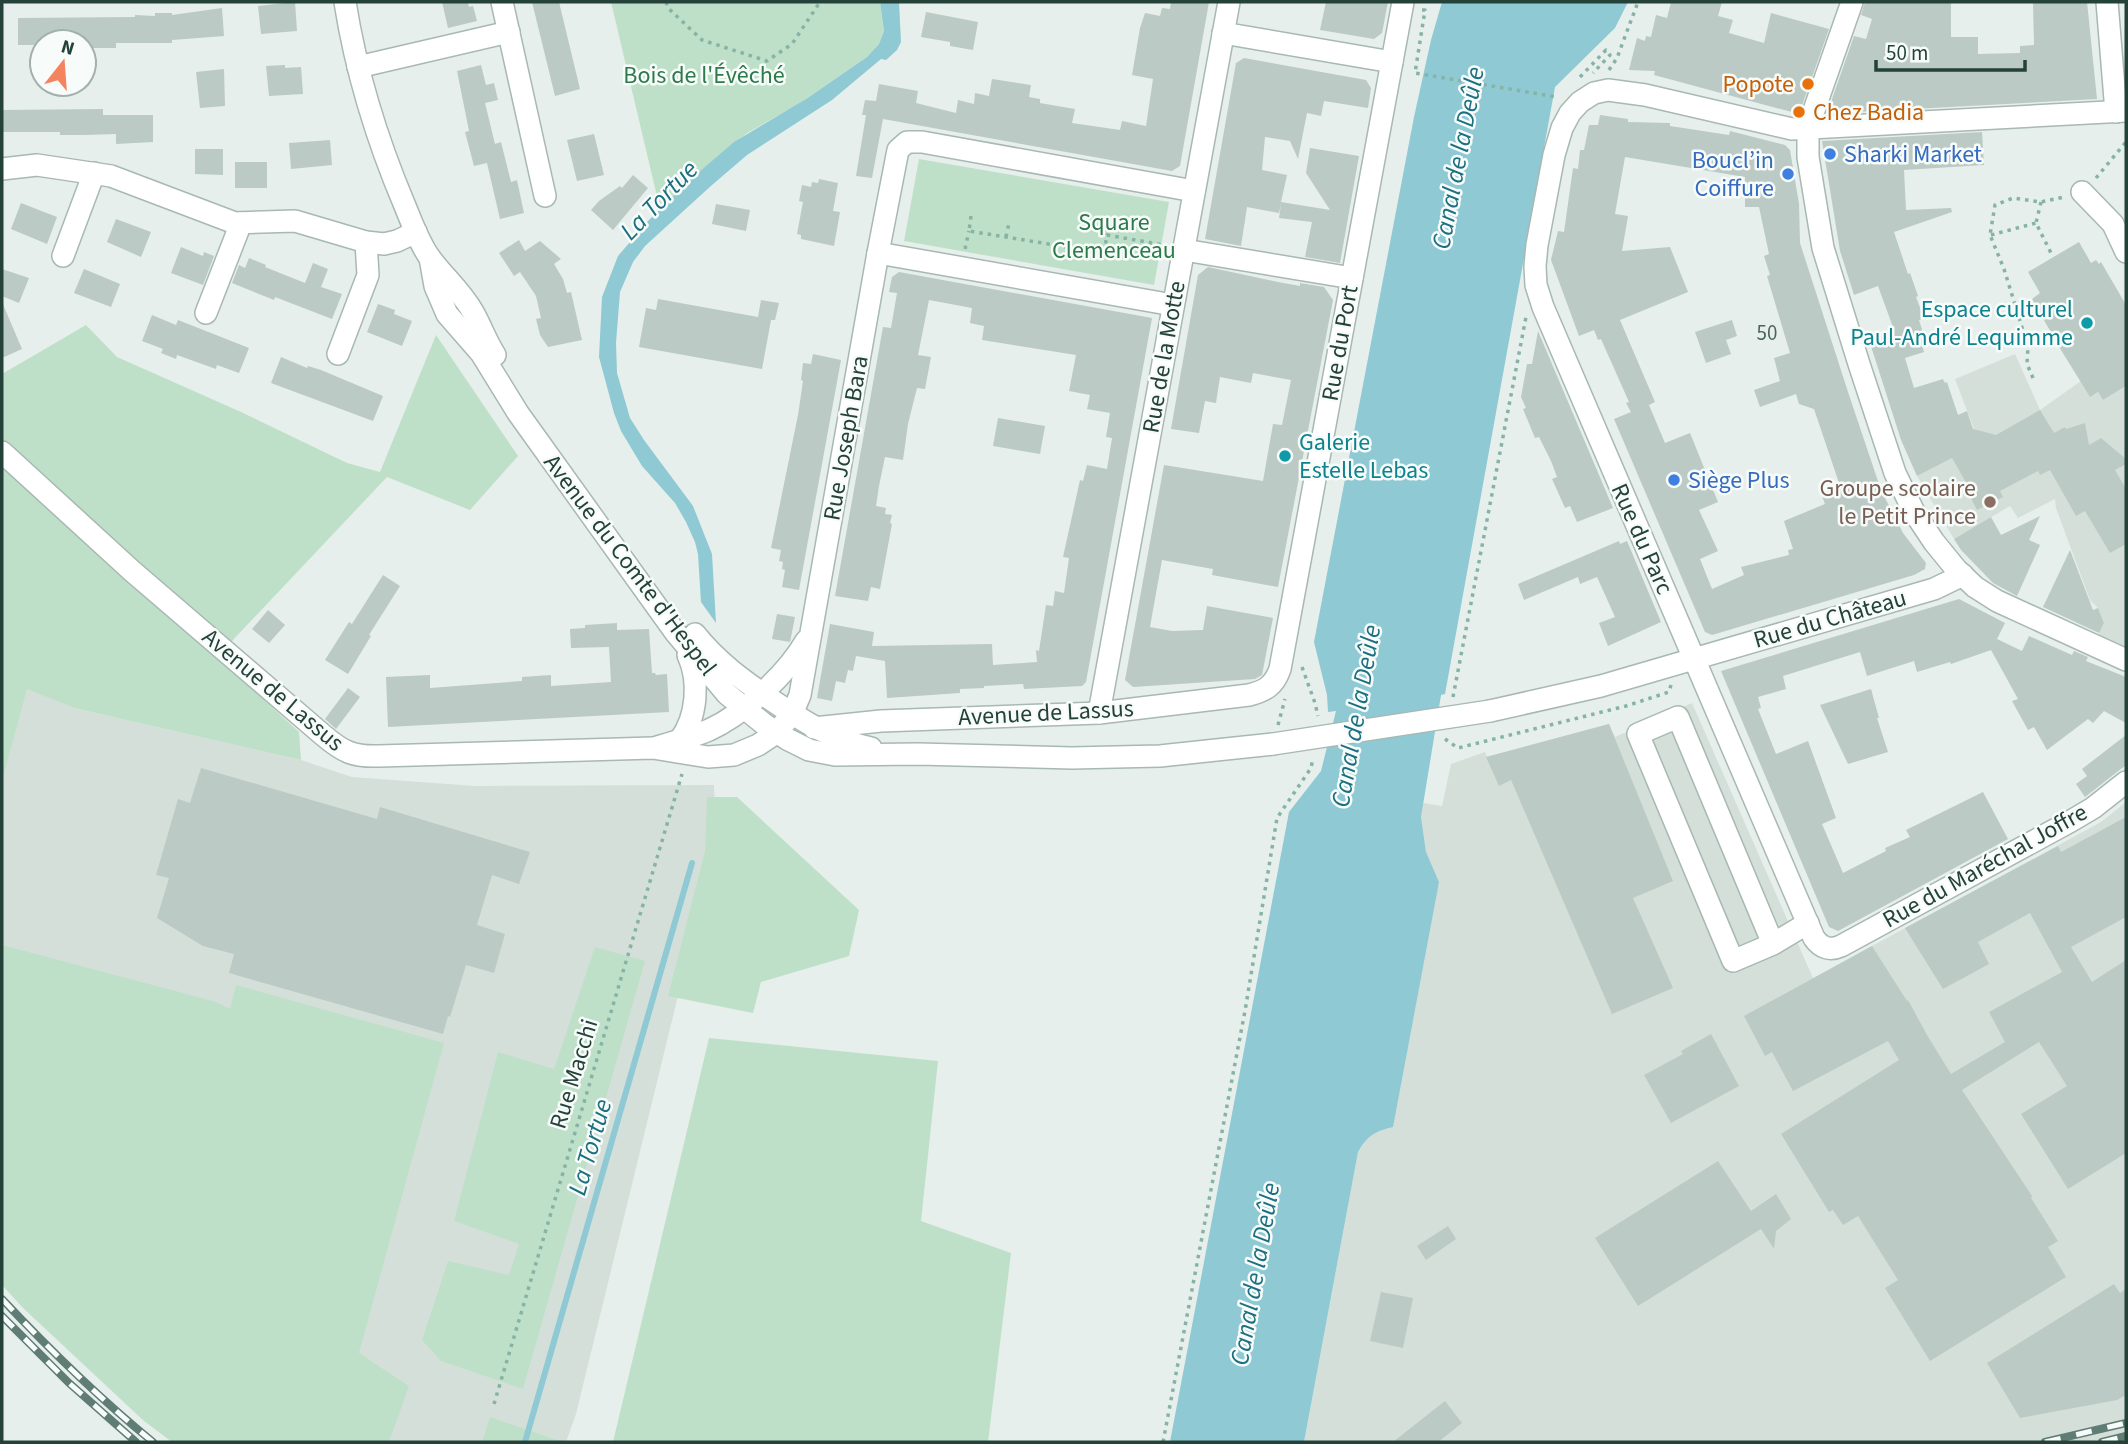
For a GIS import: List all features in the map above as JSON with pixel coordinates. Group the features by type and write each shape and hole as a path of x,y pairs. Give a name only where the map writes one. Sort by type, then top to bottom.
{"street":[{"name":"Avenue du Comte d'Hespel","path":"345,2 358,67 381,146 416,232 430,258 463,296 498,361 686,624 727,669 814,728 860,746 918,754"},
{"path":"502,2 545,196"},
{"name":"Rue de la Motte","path":"1099,713 1173,305 1175,247 1194,191 1229,2"},
{"name":"Rue du Port","path":"1280,688 1279,669 1404,2"},
{"path":"1852,2 1809,129 1808,157 1823,248 1889,460 1924,527 1944,555 1975,587 1997,601 2126,660"},
{"path":"1570,100 1608,90 1705,108 1777,126 1809,129 2121,111 2114,14"},
{"path":"358,67 509,32"},
{"path":"1223,33 1392,62"},
{"name":"Rue du Parc","path":"1570,100 1570,113 1562,128 1554,155 1536,245 1536,285 1543,307 1687,662 1814,938 1822,947 1841,946"},
{"name":"Rue Joseph Bara","path":"776,733 792,714 800,695 898,149 907,142 922,142 1194,191"},
{"path":"2,169 37,165 122,179 224,220 241,223 295,221 366,242 384,244 416,232"},
{"path":"63,256 94,173"},
{"path":"2082,192 2113,224 2126,252"},
{"path":"206,313 241,223"},
{"path":"338,354 368,275 366,242"},
{"path":"1175,247 1352,278"},
{"path":"878,253 1173,305"},
{"name":"Avenue du Comte d'Hespel","path":"430,258 438,295 447,314 481,353 514,407 675,632 719,685 743,708 798,746 828,754 850,756 918,754 1104,758 1160,755 1275,736 1490,711 1559,697 1687,662"},
{"name":"Avenue de Lassus","path":"2,452 132,571 334,745 352,755 371,757 684,747 720,757 734,755 758,745 776,733"},
{"name":"Rue du Château","path":"1687,662 1934,589 1962,575"},
{"name":"Rue Joseph Bara","path":"743,708 792,663 814,623"},
{"path":"675,632 693,665 696,689 684,747"},
{"name":"Avenue de Lassus","path":"814,728 881,721 1099,713 1249,695 1280,688"},
{"name":"Avenue de Lassus","path":"684,747 743,708"},
{"path":"1773,944 1678,718 1638,734 1733,961 1773,944 1808,923"},
{"name":"Rue du Maréchal Joffre","path":"1841,946 2082,815 2126,782"}],"path":[{"path":"666,2 668,8 702,40 767,61 792,44 820,2"},
{"path":"1603,78 1617,58 1638,2"},
{"path":"1425,10 1415,72 1570,100"},
{"path":"1606,50 1610,55"},
{"path":"2034,378 2027,364 2028,347 2004,269 1990,235 1995,205 2013,198 2041,202 2082,192 2126,142"},
{"path":"2041,202 2036,223 2053,257"},
{"path":"971,216 969,231 1104,253 1107,235 1175,247"},
{"path":"1006,237 1009,223"},
{"path":"1990,235 2036,223"},
{"path":"1452,699 1525,320 1536,285"},
{"path":"1447,726 1445,740 1458,748 1626,706 1669,692 1687,662"},
{"path":"1275,736 1280,688"},
{"path":"1315,703 1320,725"},
{"name":"Rue Macchi","path":"494,1404 684,747"},
{"path":"1163,1442 1245,1011 1277,818 1311,768 1313,757"}],"shaded area":[{"name":"Groupe scolaire le Petit Prince","path":"2015,354 2040,410 2081,381 2093,395 2098,392 2103,400 2126,386 2126,648 2098,635 2104,623 2098,608 2090,600 2055,499 2018,518 2010,506 1954,539 1917,476 1976,444 1974,429 1955,379"},
{"path":"2,678 74,708 301,760 352,777 475,786 714,785 716,840 576,1414 566,1442 229,1442 2,1243"},
{"path":"1692,703 1813,978 2101,822 2126,802 2126,1442 1304,1442 1358,1152 1366,1138 1377,1130 1439,882 1426,853 1421,817 1423,803 1442,806 1451,764 1485,752 1487,757 1609,724 1615,737"}],"green space":[{"name":"Bois de l'Évêché","path":"611,2 880,2 884,31 879,44 867,57 797,105 747,133 691,179 660,209"},
{"name":"Square Clemenceau","path":"919,159 1169,202 1154,285 904,241"},
{"path":"86,325 117,357 347,463 380,472 436,335 518,456 470,510 387,477 232,641 226,665 299,732 301,760 74,708 27,689 2,781 2,374"},
{"path":"707,797 737,797 859,910 849,956 761,982 753,1013 668,996 705,851"},
{"path":"2,945 213,1001 230,1009 236,985 444,1043 359,1353 409,1386 389,1442 172,1442 144,1421 2,1285"},
{"path":"595,947 645,961 523,1389 441,1361 422,1340 448,1261 509,1275 519,1244 454,1221 498,1052 554,1069"},
{"path":"709,1038 938,1061 921,1221 1011,1253 988,1442 613,1442"},
{"path":"490,1417 562,1442 482,1442"}],"water":[{"path":"880,2 899,2 901,42 897,50 886,60 881,59 832,100 747,155 712,185 645,246 633,262 620,292 616,343 617,373 630,418 693,506 712,554 716,623 701,602 698,554 686,522 675,503 642,466 621,431 614,413 599,357 602,297 618,256 648,221 691,179 734,142 806,99 867,57 879,44 884,31"},
{"name":"Canal de la Deûle","path":"1442,2 1628,2 1615,28 1555,87 1445,694 1441,695 1421,817 1426,852 1439,882 1393,1127 1372,1135 1358,1152 1304,1442 1170,1442 1289,812 1321,771 1336,711 1328,712 1327,695 1314,642 1414,117"}],"building":[{"path":"295,2 297,31 261,34 258,6"},
{"path":"442,2 468,2 469,7 473,6 477,21 448,28"},
{"path":"532,2 559,2 580,89 555,96"},
{"path":"1171,2 1209,2 1180,166 1172,171 883,119 872,178 856,176 866,115 862,115 865,100 876,101 879,84 918,91 916,103 956,113 958,100 974,104 975,93 989,96 992,79 1031,85 1029,97 1040,99 1040,103 1075,109 1072,123 1120,130 1122,121 1146,126 1153,79 1132,75 1140,28 1145,13 1160,16 1162,8 1170,9"},
{"path":"1326,2 1388,2 1382,33 1374,39 1320,30"},
{"path":"1671,2 1722,2 1718,16 1733,20 1729,33 1764,43 1771,13 1829,29 1799,114 1654,75 1655,71 1629,70 1637,38 1645,41 1646,36 1651,37 1656,15 1667,18"},
{"path":"1865,2 1951,2 1951,37 1978,37 1978,54 2020,53 2020,46 2034,45 2033,2 2087,2 2097,99 1838,113 1831,102 1854,36 1866,39 1872,19 1861,15"},
{"path":"222,8 224,36 172,40 172,43 116,43 116,48 98,48 98,28 28,28 28,45 18,45 18,18 135,17 155,16 155,13 172,15"},
{"path":"926,12 978,22 973,50 950,46 950,42 921,37"},
{"path":"1244,58 1366,80 1371,88 1368,108 1324,101 1321,116 1307,113 1298,159 1290,141 1265,137 1262,170 1287,175 1281,202 1330,210 1306,173 1310,148 1359,156 1340,263 1305,257 1312,222 1279,218 1281,204 1279,213 1247,207 1241,246 1205,239 1236,63"},
{"path":"285,65 285,68 301,67 303,94 269,96 266,66"},
{"path":"481,65 486,85 494,83 498,100 485,103 495,144 501,142 511,182 517,180 524,213 500,219 487,163 474,166 465,132 469,131 457,71"},
{"path":"224,69 225,106 200,108 196,72"},
{"path":"103,109 103,115 153,115 153,142 116,144 116,134 3,132 3,110"},
{"path":"1600,115 1628,119 1628,122 1670,123 1670,126 1729,135 1730,131 1785,145 1790,150 1799,204 1800,243 1848,392 1881,490 1903,533 1926,563 1925,569 1914,575 1712,635 1705,632 1614,419 1631,412 1626,403 1629,402 1601,339 1598,340 1594,330 1579,336 1551,260 1558,231 1564,232 1573,168 1578,169 1580,150 1584,150 1589,125 1598,125","holes":["1625,157 1745,177 1745,207 1759,207 1769,254 1764,256 1770,275 1767,276 1790,353 1774,358 1780,381 1754,390 1760,407 1796,394 1799,404 1814,409 1839,483 1820,491 1825,504 1784,521 1793,549 1788,550 1789,555 1741,567 1744,575 1712,589 1700,559 1718,551 1699,510 1718,502 1690,433 1665,443 1649,405 1655,402 1620,320 1688,292 1670,247 1622,251 1628,216 1615,214"]},
{"path":"1982,132 1984,165 1904,170 1906,210 1951,208 1952,212 1894,232 1924,318 1919,320 1926,342 1922,344 1924,352 1905,358 1914,388 1943,379 1947,382 1958,415 1967,411 1973,429 1996,435 2040,410 2054,433 2065,427 2066,429 2085,423 2089,445 2101,438 2126,459 2126,464 2115,470 2126,489 2126,544 2110,553 2085,511 2076,516 2050,470 2040,475 2038,471 2000,491 2003,497 1977,510 1966,488 1968,486 1952,458 1917,476 1901,440 1869,340 1894,330 1878,286 1854,295 1840,251 1822,141"},
{"path":"594,134 604,175 577,181 567,140"},
{"path":"330,140 332,165 291,169 289,143"},
{"path":"195,149 223,149 223,175 195,174"},
{"path":"235,162 267,162 267,188 235,188"},
{"path":"633,175 648,188 613,230 591,210 620,186 622,188"},
{"path":"819,179 838,183 833,211 840,212 834,246 801,239 801,235 797,234 803,202 799,201 802,185 811,187 812,182 818,183"},
{"path":"21,203 57,217 47,244 11,229"},
{"path":"716,204 750,210 746,231 712,224"},
{"path":"116,219 151,232 141,257 107,242"},
{"path":"519,240 525,251 540,241 561,259 554,264 567,293 571,292 582,340 548,347 540,335 536,319 541,318 536,296 520,272 514,276 499,253"},
{"name":"Espace culturel Paul-André Lequimme","path":"2079,242 2091,263 2096,260 2099,264 2101,262 2126,305 2126,386 2103,400 2098,392 2090,397 2032,299 2040,293 2028,272"},
{"path":"181,247 203,256 204,252 214,256 203,285 171,273"},
{"path":"249,258 305,283 313,263 328,269 321,287 342,294 332,319 232,283 239,265 245,268"},
{"path":"1208,267 1300,286 1300,283 1324,287 1333,300 1278,587 1212,575 1213,569 1162,560 1150,627 1172,631 1203,630 1207,606 1273,618 1262,675 1255,679 1133,687 1125,680 1164,465 1263,481 1273,424 1282,425 1291,380 1253,373 1251,383 1220,377 1216,403 1205,401 1199,433 1171,429 1198,275"},
{"path":"2,269 29,278 19,303 2,296"},
{"path":"84,269 120,284 111,307 74,293"},
{"path":"899,272 1152,318 1086,682 1082,686 1024,689 1023,684 984,686 960,689 960,693 887,698 885,661 856,656 853,671 848,670 845,683 836,681 832,701 817,698 830,624 874,632 872,646 992,644 993,665 1037,662 1036,650 1039,651 1046,605 1053,606 1055,591 1064,593 1069,558 1063,557 1080,480 1083,481 1087,465 1107,469 1112,438 1106,437 1110,413 1087,409 1090,395 1069,391 1076,355 982,340 984,326 970,323 972,308 929,300 918,355 931,357 925,389 917,388 903,460 885,457 879,486 876,506 886,508 885,514 892,515 880,589 871,587 868,601 835,596 883,327 891,328 897,293 889,292 892,277"},
{"path":"658,299 758,317 761,300 779,303 775,320 771,320 762,369 639,347 646,308 656,310"},
{"path":"2,302 22,349 2,358"},
{"path":"378,304 395,310 394,314 412,321 402,346 367,332"},
{"path":"152,315 176,325 178,320 249,348 239,373 217,365 216,369 177,355 176,359 161,353 163,349 142,341"},
{"path":"1732,320 1737,336 1726,340 1731,354 1706,363 1695,332"},
{"path":"1538,331 1613,508 1577,522 1570,506 1565,508 1552,479 1557,477 1551,461 1539,437 1535,438 1523,409 1526,408 1521,397 1527,364 1532,364"},
{"path":"813,354 841,360 799,590 782,587 785,570 782,569 783,562 779,561 781,550 771,548 798,415 803,363 811,364"},
{"path":"281,357 307,368 308,366 321,370 383,396 373,421 271,383"},
{"path":"998,418 1045,426 1040,454 993,446"},
{"path":"2040,516 2029,540 2040,545 2017,596 1993,583 1954,539 1991,517 2001,535"},
{"path":"1619,541 1620,544 1627,541 1661,622 1608,646 1599,623 1615,617 1597,577 1580,584 1578,577 1524,600 1518,584"},
{"path":"2070,550 2093,610 2098,608 2104,623 2099,633 2043,607"},
{"path":"383,575 400,586 348,674 325,660"},
{"path":"1959,599 2005,623 1997,639 2022,651 2029,636 2072,655 2074,651 2088,657 2086,661 2126,677 2126,723 2104,711 2093,723 2088,719 2047,750 2034,727 2028,730 2012,701 2018,699 1991,650 1917,672 1914,661 1867,676 1860,652 1783,676 1786,689 1758,697 1761,708 1758,709 1776,754 1808,741 1836,818 1822,824 1843,873 1886,851 1885,848 1910,837 1906,830 1983,792 2008,839 1838,931 1829,927 1721,671"},
{"path":"268,610 285,625 269,643 252,629"},
{"path":"777,614 795,617 790,642 772,639"},
{"path":"617,623 617,630 649,629 652,673 667,674 669,712 388,727 386,677 430,675 430,688 522,681 522,677 551,675 551,686 611,682 609,647 571,648 570,629"},
{"path":"348,688 360,697 336,729 325,719"},
{"path":"1871,689 1888,752 1848,764 1820,705"},
{"path":"1609,724 1673,881 1633,898 1673,988 1612,1014 1511,780 1499,786 1486,757"},
{"path":"2126,735 2126,765 2085,797 2076,784 2087,776 2082,769"},
{"path":"201,768 377,819 380,807 530,852 519,884 492,875 477,925 505,934 494,973 466,965 443,1034 229,973 234,954 203,946 157,918 169,878 156,875 178,799 190,803"},
{"path":"2126,817 2126,917 2071,947 2092,982 2126,960 2126,1153 2068,1189 2021,1114 2067,1086 2039,1042 1962,1090 2032,1196 2058,1241 2048,1247 2066,1277 1930,1361 1885,1288 1898,1280 1858,1216 1843,1225 1833,1210 1829,1212 1781,1134 1899,1060 1888,1041 1793,1091 1772,1052 1765,1056 1744,1016 1872,946 1908,1000 1951,1074 2005,1042 1989,1012 2062,972 2030,913 1978,942 1989,964 1943,989 1905,928 2058,846 2061,852"},
{"path":"1711,1034 1739,1086 1671,1123 1644,1075 1683,1054 1681,1051"},
{"path":"1718,1161 1751,1211 1776,1194 1791,1219 1776,1231 1774,1249 1761,1229 1638,1306 1595,1238"},
{"path":"1448,1226 1456,1239 1426,1260 1417,1246"},
{"path":"2114,1284 2120,1293 2126,1289 2126,1395 2117,1400 2020,1418 1987,1363"},
{"path":"1381,1292 1413,1298 1403,1348 1370,1341"},
{"path":"1445,1401 1462,1423 1438,1442 1393,1442"}],"waterway":[{"name":"La Tortue","path":"525,1442 692,863"}],"railway":[{"path":"2,1299 75,1373 153,1442"},
{"path":"2,1316 69,1383 136,1442"},
{"path":"2045,1442 2126,1423"},
{"path":"2102,1442 2126,1436"}],"place":[{"name":"Popote","path":"1808,84"},
{"name":"Chez Badia","path":"1799,112"},
{"name":"Sharki Market","path":"1830,154"},
{"name":"Boucl’in Coiffure","path":"1788,174"},
{"name":"Espace culturel Paul-André Lequimme","path":"2087,323"},
{"name":"Galerie Estelle Lebas","path":"1285,456"},
{"name":"Siège Plus","path":"1674,480"},
{"name":"Groupe scolaire le Petit Prince","path":"1990,502"}]}
